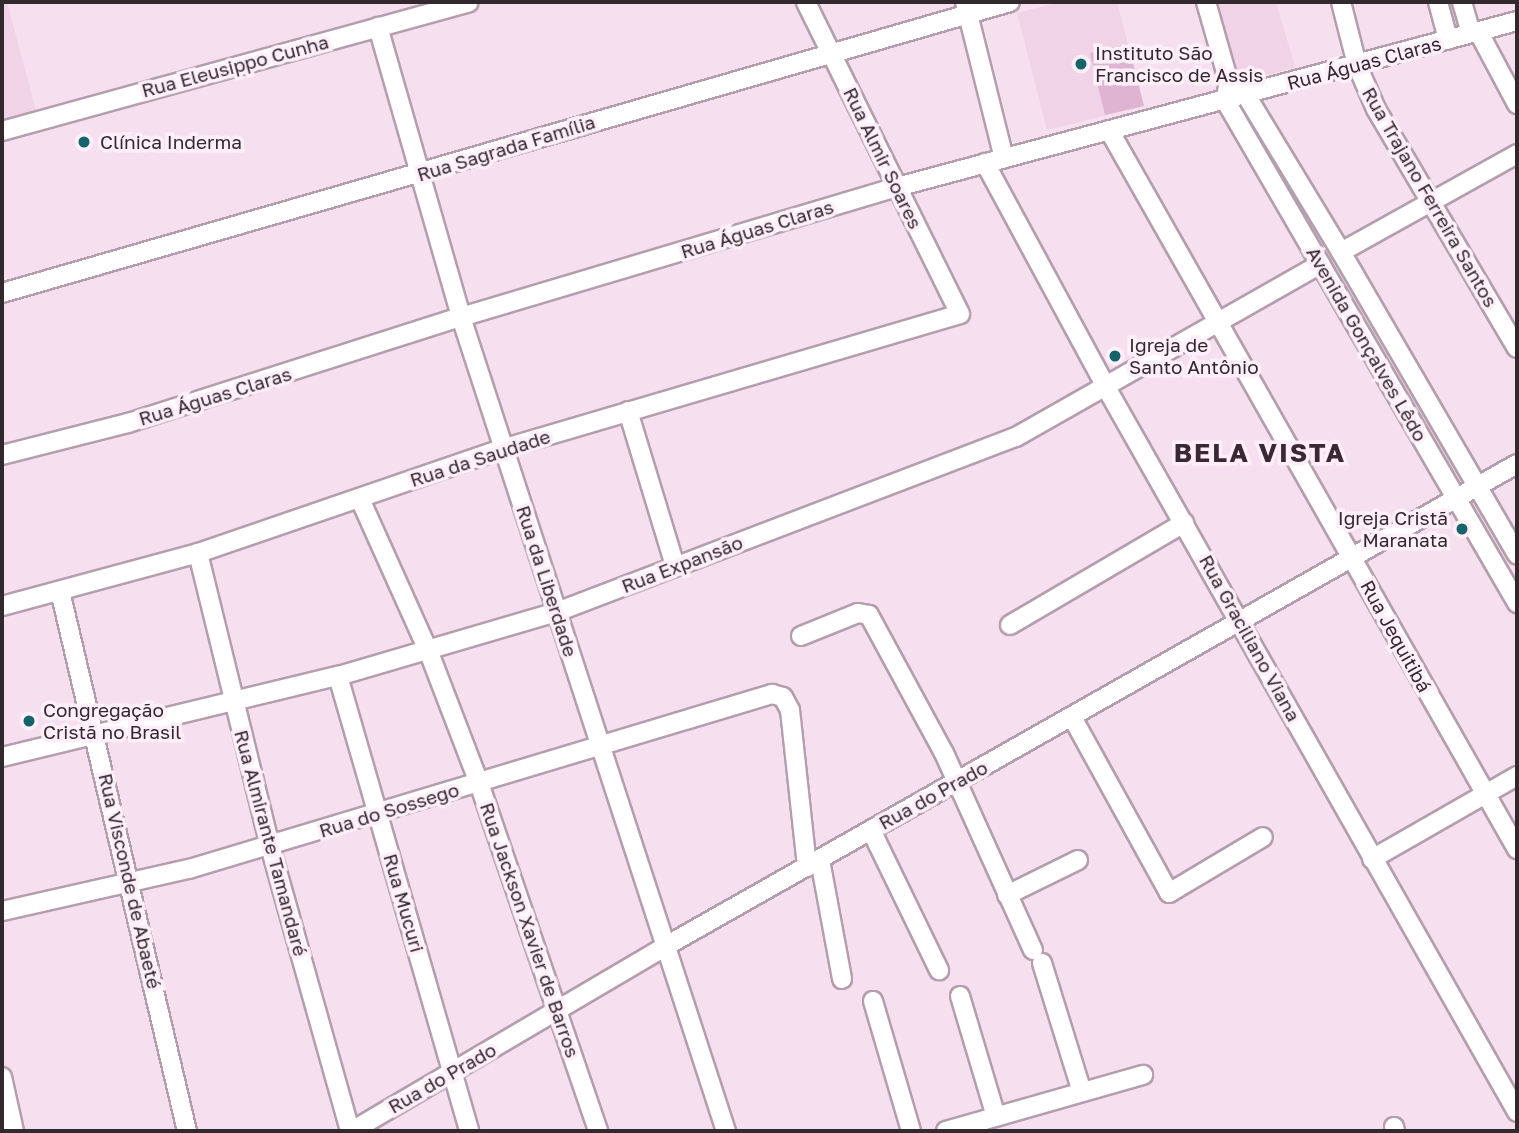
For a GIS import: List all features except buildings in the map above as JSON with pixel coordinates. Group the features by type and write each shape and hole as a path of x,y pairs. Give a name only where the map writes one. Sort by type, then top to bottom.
{"street":[{"name":"Rua Eleusippo Cunha","path":"2,131 469,2"},
{"name":"Rua Almir Soares","path":"806,2 960,314"},
{"name":"Rua Sagrada Família","path":"2,293 419,175 831,51 966,7 1010,2"},
{"name":"Avenida Gonçalves Lêdo","path":"1206,2 1227,91 1320,264 1517,603"},
{"name":"Rua Trajano Ferreira Santos","path":"1340,2 1357,65 1376,109 1517,348"},
{"path":"1438,2 1448,40"},
{"path":"1462,2 1474,32 1517,104"},
{"path":"966,7 1004,158"},
{"name":"Rua Águas Claras","path":"2,455 140,419 461,317 897,187 1109,130 1227,91 1246,94 1517,22"},
{"name":"Rua da Liberdade","path":"378,27 461,317 726,1131"},
{"name":"Avenida Gonçalves Lêdo","path":"1246,94 1517,555"},
{"name":"Rua Jequitibá","path":"1109,130 1517,849"},
{"path":"1341,252 1517,153"},
{"name":"Rua Graciliano Viana","path":"985,163 1107,389 1241,621 1372,859 1515,1101"},
{"name":"Rua Expansão","path":"2,757 338,676 556,612 1016,437 1107,389 1320,264"},
{"name":"Rua da Saudade","path":"2,606 198,553 505,448 960,314"},
{"path":"628,411 675,566"},
{"name":"Rua do Prado","path":"351,1131 666,946 1517,464"},
{"name":"Rua Jackson Xavier de Barros","path":"360,499 428,650 479,783 598,1131"},
{"path":"1010,625 1184,523"},
{"name":"Rua Almirante Tamandaré","path":"198,553 270,846 351,1131"},
{"name":"Rua Visconde de Abaeté","path":"60,591 132,882 187,1131"},
{"path":"801,636 858,613 869,615 957,781 1007,895 1038,956 1082,1092"},
{"name":"Rua Mucuri","path":"338,676 469,1131"},
{"name":"Rua do Sossego","path":"2,911 132,882 270,846 772,694 783,697 790,710 814,864"},
{"path":"1072,717 1169,893 1176,893 1263,837"},
{"path":"1372,859 1517,776"},
{"path":"871,830 939,970"},
{"path":"1007,895 1078,860"},
{"path":"814,864 842,979"},
{"path":"960,996 996,1117"},
{"path":"873,1001 911,1131"},
{"path":"946,1131 1143,1075"},
{"path":"2,1077 14,1131"}],"shaded area":[{"path":"2,2 7,2 41,129 2,138"},
{"name":"Instituto São Francisco de Assis","path":"1060,2 1117,2 1144,106 1047,130 1017,13"},
{"path":"1217,2 1276,2 1295,67 1241,82"},
{"path":"1128,44 1144,106 1105,115 1090,53"}],"place":[{"name":"Instituto São Francisco de Assis","path":"1081,64"},
{"name":"Clínica Inderma","path":"84,142"},
{"name":"Igreja de Santo Antônio","path":"1115,356"},
{"name":"Igreja Cristã Maranata","path":"1462,529"},
{"name":"Congregação Cristã no Brasil","path":"29,721"}],"district":[{"name":"BELA VISTA","path":"1260,453"}]}
